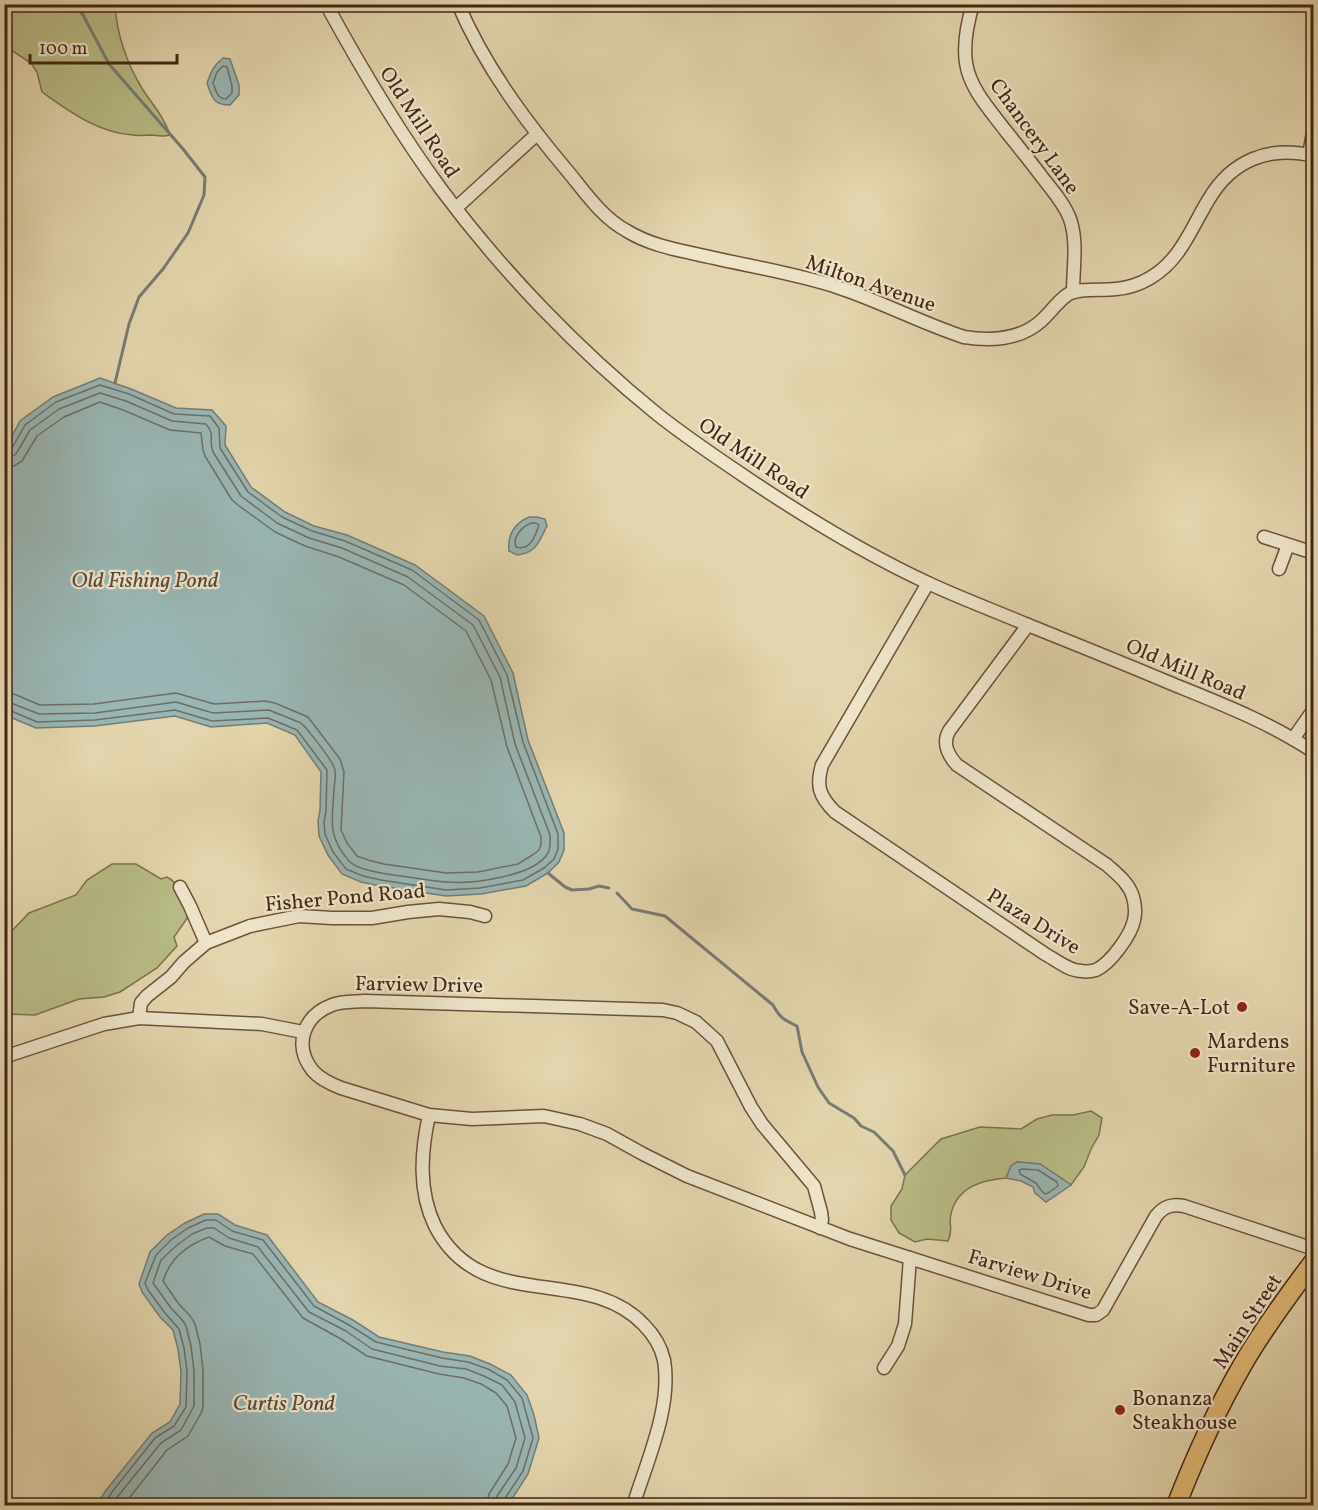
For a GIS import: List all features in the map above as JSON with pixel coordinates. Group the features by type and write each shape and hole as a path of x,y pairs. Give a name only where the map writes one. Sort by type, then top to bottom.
{"highway":[{"name":"Main Street","path":"1176,1506 1206,1435 1243,1364 1264,1329 1314,1261"}],"street":[{"name":"Old Mill Road","path":"326,4 387,110 421,161 501,263 600,364 692,440 848,542 928,584 1245,714 1314,752"},
{"name":"Milton Avenue","path":"458,4 481,52 498,80 537,134 597,207 630,233 668,248 836,287 964,337 986,340 1018,334 1039,323 1066,295 1073,292"},
{"name":"Chancery Lane","path":"973,4 965,30 966,65 970,78 984,103 1063,205 1074,237 1073,292"},
{"path":"1073,292 1115,290 1142,283 1152,277 1174,259 1209,198 1236,168 1261,155 1296,153 1311,156 1314,127"},
{"path":"456,208 537,134"},
{"path":"1264,537 1314,553"},
{"path":"1280,569 1287,545"},
{"name":"Plaza Drive","path":"928,584 822,765 819,776 821,795 835,812 1045,954 1074,969 1092,971 1112,956 1134,922 1135,906 1128,886 1107,866 957,765 946,747 946,737 949,731 1028,625"},
{"path":"1293,739 1314,710"},
{"path":"180,887 206,943"},
{"name":"Fisher Pond Road","path":"140,1017 141,1003 147,996 171,977 206,943 250,926 299,916 372,918 439,909 485,916"},
{"name":"Farview Drive","path":"820,1228 821,1212 814,1186 762,1124 717,1041 696,1022 680,1014 663,1010 342,1002 329,1006 315,1015 303,1032 304,1051 313,1070 329,1083 341,1088 429,1115 472,1119 544,1116 580,1124 607,1134 687,1176 820,1228 1091,1315 1096,1315 1103,1310 1156,1216 1162,1209 1170,1206 1184,1206 1314,1249"},
{"path":"4,1057 104,1024 140,1017 262,1024 303,1032"},
{"path":"429,1115 423,1156 425,1195 434,1223 443,1239 457,1255 475,1268 494,1277 526,1286 592,1295 618,1305 631,1313 649,1330 660,1348 666,1372 665,1395 662,1412 633,1506"},
{"path":"884,1368 898,1346 905,1324 910,1258"}],"green space":[{"path":"5,4 115,5 118,27 128,60 137,80 170,135 135,135 96,126 42,92 37,72 31,63 5,46"},
{"path":"112,864 136,864 161,879 167,877 176,884 188,917 174,937 177,946 157,968 120,992 104,997 79,999 35,1015 6,1014 5,938 29,913 76,895 87,880"},
{"path":"1091,1111 1102,1118 1099,1135 1084,1167 1071,1185 1040,1164 1017,1162 1011,1166 1006,1178 980,1183 959,1197 951,1214 951,1234 948,1241 927,1239 915,1242 899,1233 891,1220 891,1206 902,1189 905,1175 941,1139 980,1127 1021,1129 1037,1119 1052,1115 1073,1115"}],"water":[{"path":"223,58 230,59 239,85 239,95 230,105 217,102 207,83 213,69"},
{"name":"Old Fishing Pond","path":"100,378 176,408 212,410 226,426 225,445 251,487 285,512 314,526 347,535 415,565 484,616 513,673 528,740 564,833 564,850 559,862 548,873 526,886 481,894 446,896 361,882 342,874 328,855 319,836 321,772 295,735 267,723 211,727 175,716 95,726 36,728 5,715 5,449 20,421 53,397"},
{"path":"529,517 545,519 547,526 533,549 517,555 509,551 509,540 516,526"},
{"path":"1017,1162 1040,1164 1071,1185 1046,1202 1035,1193 1033,1187 1021,1181 1006,1178 1011,1166"},
{"name":"Curtis Pond","path":"204,1214 218,1214 235,1225 267,1235 318,1302 353,1320 379,1337 470,1356 511,1375 527,1395 539,1438 528,1474 508,1505 96,1505 152,1433 170,1422 180,1404 181,1372 173,1330 160,1317 139,1284 150,1252 167,1235"}],"waterway":[{"path":"73,4 83,15 109,64 205,177 204,195 188,233 163,269 139,297 129,324 115,383"},
{"path":"548,873 572,890 599,886 609,888"},
{"path":"617,893 632,909 665,916 773,1005 783,1018 797,1026 802,1052 818,1087 829,1103 854,1118 861,1126 874,1132 893,1151 905,1175"}],"place":[{"name":"Save-A-Lot","path":"1242,1007"},
{"name":"Mardens Furniture","path":"1195,1053"},
{"name":"Bonanza Steakhouse","path":"1120,1410"}]}
